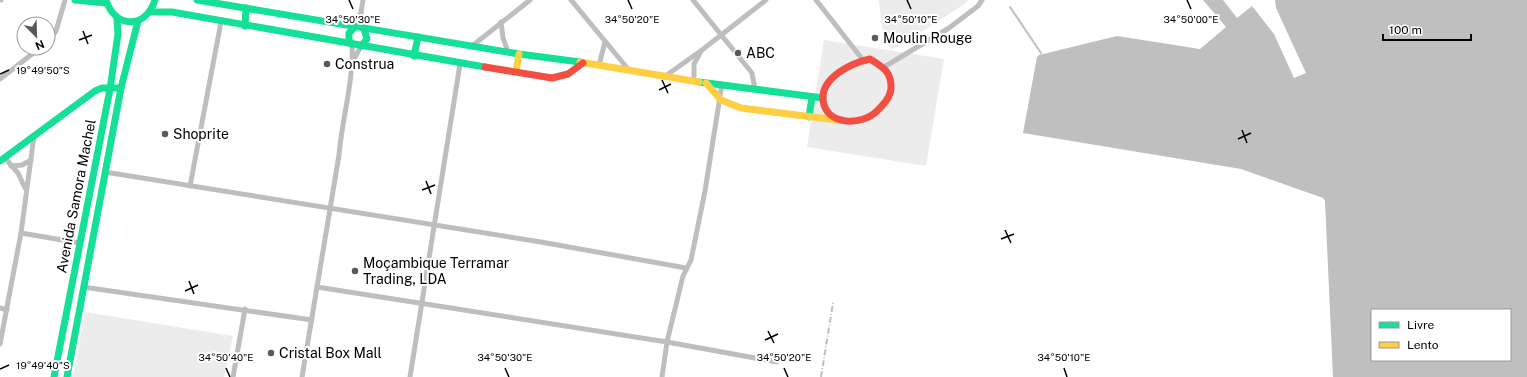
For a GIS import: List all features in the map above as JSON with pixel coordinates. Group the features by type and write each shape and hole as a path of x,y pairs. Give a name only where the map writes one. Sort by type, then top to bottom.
{"main road":[{"path":"75,0 106,1 110,12 117,19 126,22 138,21 151,12 172,12 460,64 552,78 561,77 583,62"},
{"path":"151,12 155,0"},
{"path":"197,0 223,2 246,8 354,28 359,27 519,54 583,62 664,77 823,98"},
{"path":"245,26 246,8"},
{"name":"Avenida Samora Machel","path":"54,377 110,89 118,34 117,19"},
{"name":"Avenida Samora Machel","path":"67,377 121,88 138,21"},
{"path":"352,44 349,41 349,33 354,28"},
{"path":"361,46 367,38 364,29"},
{"path":"414,56 418,37"},
{"path":"516,72 519,54"},
{"path":"706,83 721,100 741,108 851,123 864,120 878,110 890,97 892,80 884,66 870,59 863,60 846,67 834,76 826,86 823,98 832,116 840,121"},
{"path":"2,160 85,97 102,88 121,88"},
{"path":"809,117 812,97"},
{"path":"100,140 111,143"},
{"path":"87,205 98,207"},
{"path":"74,271 86,272"},
{"path":"70,297 81,298"}],"street":[{"path":"56,31 65,0"},
{"path":"354,28 361,12 363,0"},
{"path":"472,46 530,0"},
{"path":"571,0 628,70"},
{"path":"693,0 752,73 755,89"},
{"path":"664,77 702,50 766,0"},
{"path":"816,0 863,60"},
{"path":"884,66 949,28 978,6 982,0"},
{"path":"361,12 364,29"},
{"path":"190,186 221,22"},
{"path":"501,22 503,38 508,52"},
{"path":"599,65 605,42"},
{"path":"302,377 318,288 353,62 352,44"},
{"path":"353,62 361,46"},
{"path":"694,81 694,64 702,50"},
{"path":"0,79 30,56"},
{"path":"410,377 460,64"},
{"path":"662,377 667,342 683,276 691,260 705,191 721,100 722,84"},
{"path":"0,344 21,233 34,136"},
{"path":"2,160 18,173 26,189"},
{"path":"11,166 18,166 31,160"},
{"path":"105,172 686,268"},
{"path":"21,233 80,243"},
{"path":"83,287 246,309 312,320"},
{"path":"318,288 667,342 777,362"},
{"path":"0,308 7,310"},
{"path":"233,377 246,309"}],"shaded area":[{"path":"879,0 968,0 966,3 900,46 891,49 882,27"},
{"path":"1203,0 1223,0 1237,18 1252,6 1274,34 1294,78 1306,73 1276,8 1275,0 1527,0 1527,377 1333,377 1325,201 1323,198 1241,169 1023,133 1037,57 1039,55 1117,36 1200,49 1226,27"},
{"path":"824,40 944,59 926,166 807,147"},
{"path":"85,312 233,336 224,377 73,377"}],"waterway":[{"path":"1010,7 1041,53"}],"railway":[{"path":"821,377 833,303"}],"traffic: fast":[{"path":"75,0 106,3"},
{"path":"106,0 110,10 116,16 130,22 145,16 151,10 155,0"},
{"path":"197,0 519,54 580,62"},
{"path":"245,26 246,8"},
{"path":"151,12 172,12 485,67"},
{"path":"54,377 110,89 118,34 117,19"},
{"path":"67,377 121,88 138,21"},
{"path":"352,44 349,41 349,33 354,28"},
{"path":"361,46 367,39 364,29"},
{"path":"414,56 418,37"},
{"path":"699,82 823,98"},
{"path":"0,161 95,91 102,88 121,88"},
{"path":"809,117 812,97"}],"traffic: slow":[{"path":"516,72 519,54"},
{"path":"580,62 699,82"},
{"path":"706,83 721,100 741,108 837,120"}],"traffic: jam":[{"path":"870,59 883,68 890,78 891,89 886,101 877,111 863,119 854,121 837,119 826,109 823,100 827,84 839,72 870,59"},
{"path":"485,67 552,78 568,74 583,63"}],"place":[{"name":"Moulin Rouge","path":"875,38"},
{"name":"ABC","path":"738,53"},
{"name":"Construa","path":"327,64"},
{"name":"Shoprite","path":"165,134"},
{"name":"Moçambique Terramar Trading, LDA","path":"355,271"},
{"name":"Cristal Box Mall","path":"271,353"}]}
